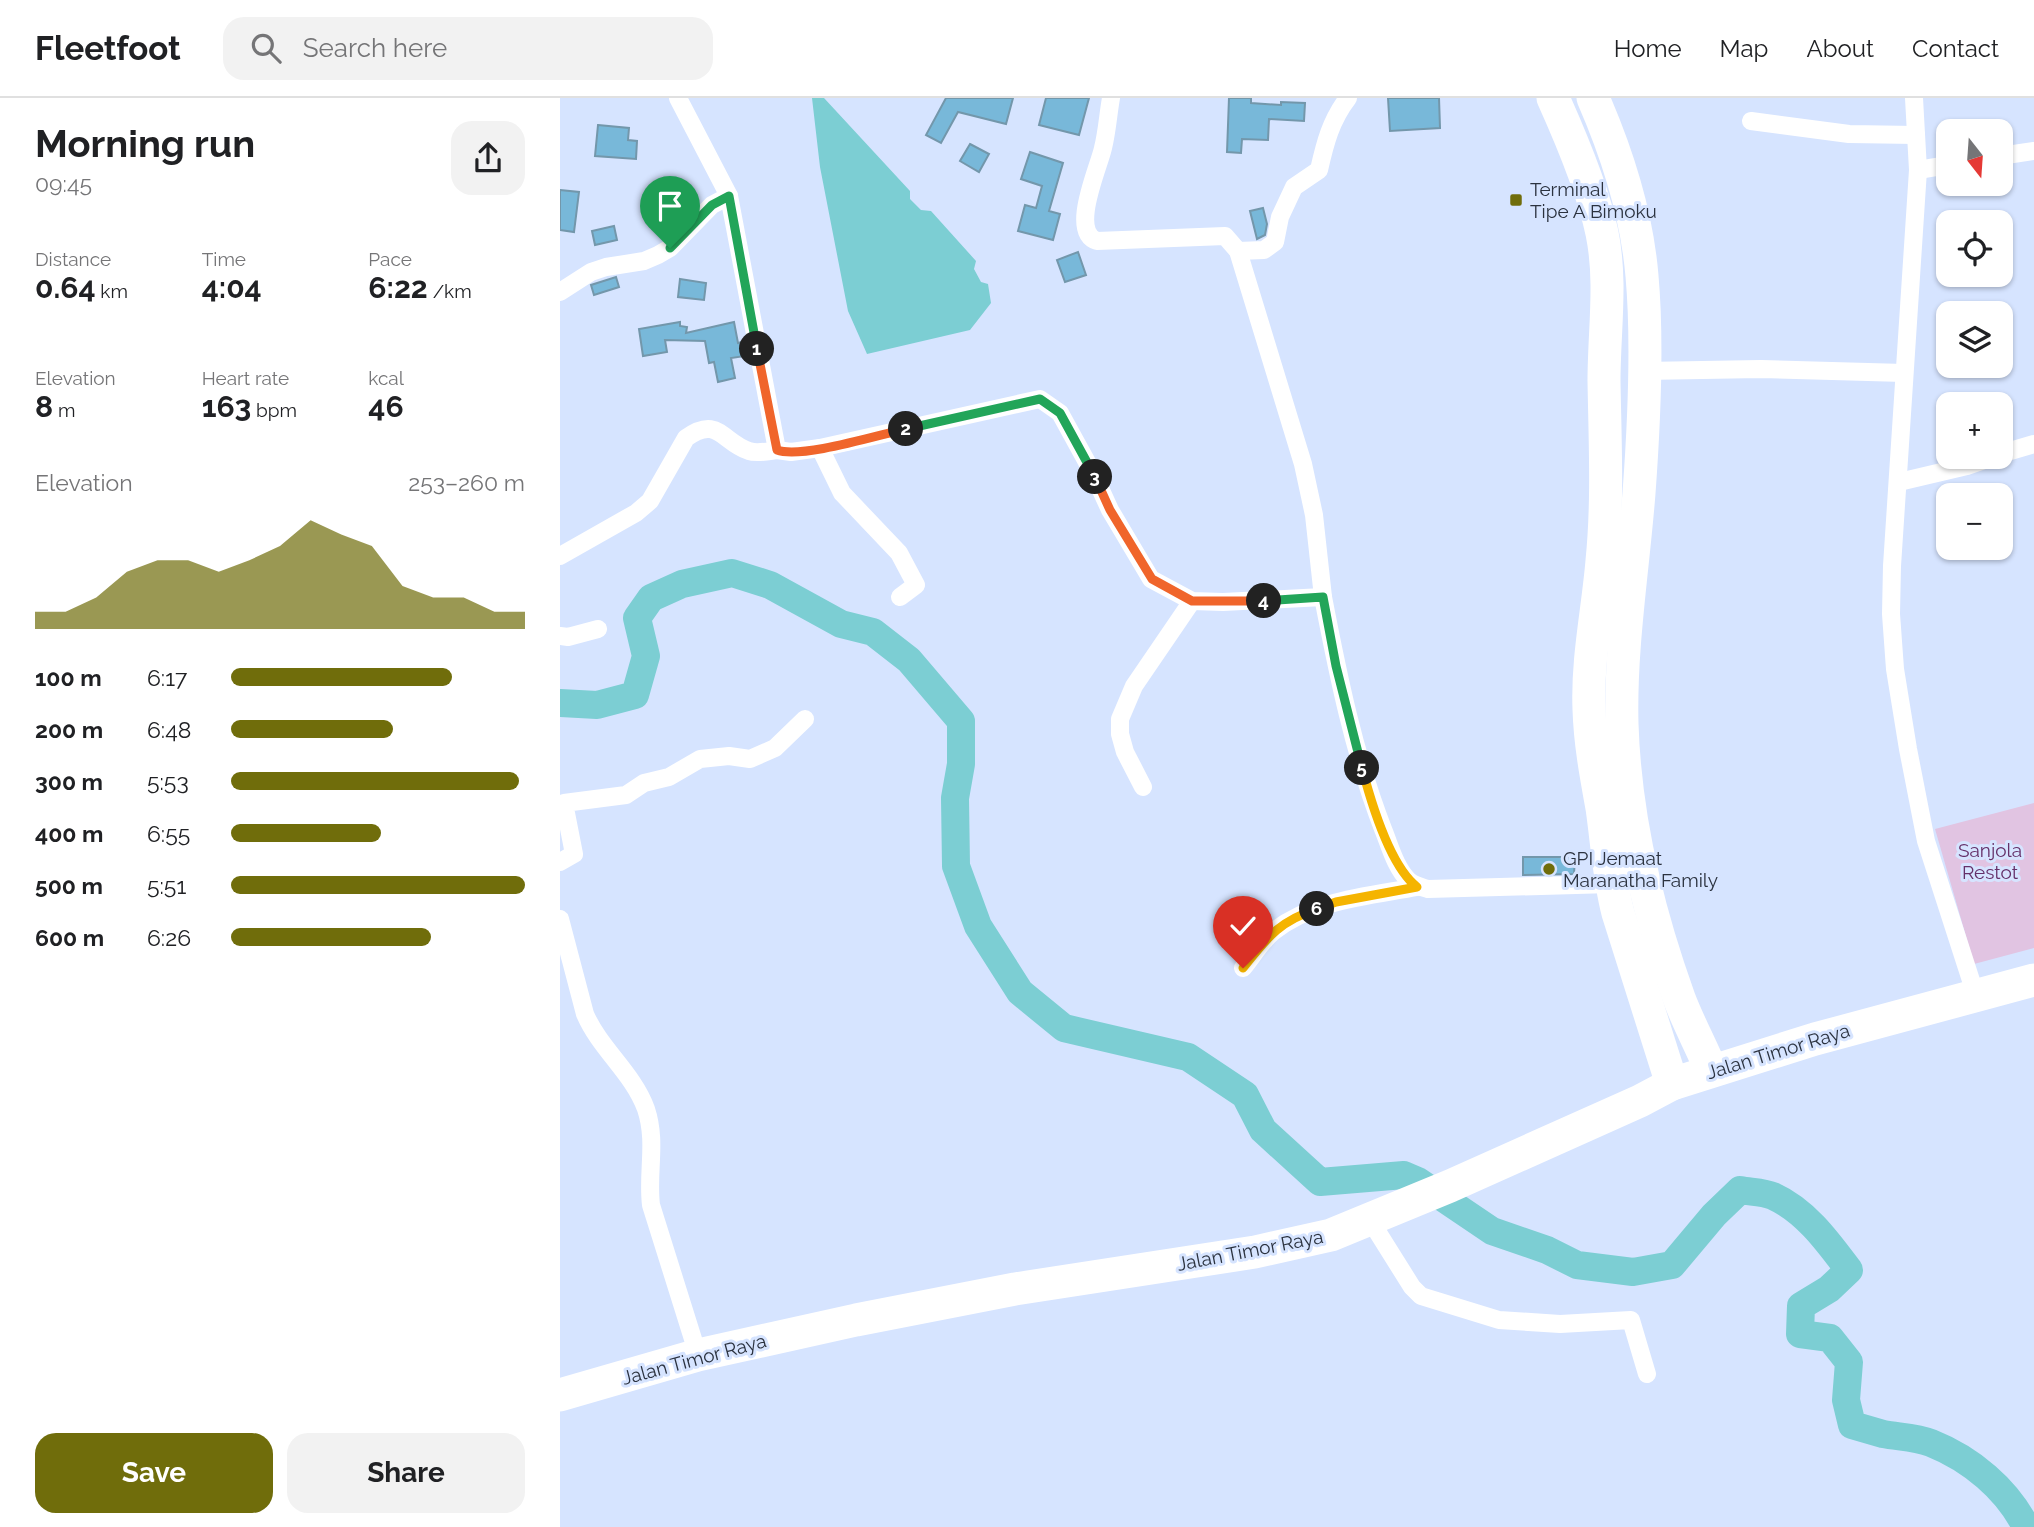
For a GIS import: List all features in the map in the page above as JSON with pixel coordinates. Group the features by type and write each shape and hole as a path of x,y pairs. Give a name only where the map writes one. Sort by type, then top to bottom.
{"highway":[{"path":"1553,98 1602,232 1607,285 1604,377 1606,504 1590,660 1592,755 1611,884 1627,946 1672,1084"},
{"path":"1593,98 1625,193 1643,288 1639,490 1623,662 1622,727 1628,786 1651,909 1669,970 1711,1070"},
{"path":"1573,147 1608,136"},
{"path":"1590,660 1623,662"},
{"name":"Jalan Timor Raya","path":"560,1395 698,1355 856,1320 1015,1289 1269,1250 1331,1235 1450,1186 1672,1084 1815,1039 2034,980"}],"street":[{"path":"678,98 729,196 777,450"},
{"path":"1111,98 1103,150 1087,204 1086,233 1091,239 1108,241 1225,236 1238,251 1306,476 1314,515 1323,597 1351,728 1369,793 1396,862 1417,887"},
{"path":"1238,251 1264,250 1275,242 1280,217 1294,187 1319,170 1334,116 1348,98"},
{"path":"1914,98 1918,170 1899,482 1894,518 1891,614 1895,669 1926,841 1976,996"},
{"path":"1751,121 1849,134 1916,135"},
{"path":"2013,154 2034,151"},
{"path":"1918,170 1936,167"},
{"path":"560,292 591,272 658,256 670,248 712,205 729,196"},
{"path":"1643,372 1761,369 1904,373"},
{"path":"560,556 636,513 650,501 686,438 704,428 715,429 748,451 791,452 820,448 1040,399 1060,413 1110,510 1152,579 1192,601 1323,597"},
{"path":"2013,450 2034,444"},
{"path":"820,448 842,493 900,553 916,585 900,597"},
{"path":"1899,482 1953,469"},
{"path":"1143,787 1125,752 1120,734 1120,719 1134,686 1192,601"},
{"path":"560,636 568,637 598,629"},
{"path":"560,862 574,854 562,803 626,795 644,783 669,777 700,759 729,756 750,759 775,748 805,719"},
{"path":"1243,968 1272,932 1298,915 1336,902 1417,887 1519,888 1611,884"},
{"path":"560,919 591,1028 639,1094 646,1110 653,1155 648,1181 651,1205 698,1355"},
{"path":"1370,1220 1412,1287 1421,1296 1499,1320 1560,1324 1631,1320 1647,1374"}],"green space":[{"name":"Sanjola Restot","path":"2034,803 2034,948 1974,964 1935,829"}],"shaded area":[{"path":"812,98 824,98 910,191 910,199 921,210 931,211 976,261 974,269 981,282 988,284 991,303 970,330 867,354 848,311 820,167"}],"building":[{"path":"946,98 1013,98 1006,124 958,112 941,143 926,135"},
{"path":"1046,98 1089,98 1079,135 1039,125"},
{"path":"1229,98 1251,98 1251,103 1281,105 1281,102 1305,103 1304,121 1269,119 1268,140 1242,139 1241,153 1227,152"},
{"path":"1388,98 1439,98 1440,128 1390,131"},
{"path":"598,125 629,128 628,140 637,141 636,159 595,156"},
{"path":"970,144 989,154 979,172 960,161"},
{"path":"1030,152 1063,163 1049,211 1060,214 1053,240 1018,231 1025,205 1036,208 1042,186 1021,179"},
{"path":"560,190 579,192 574,232 560,230"},
{"path":"1263,208 1267,224 1265,235 1257,239 1250,211"},
{"path":"614,226 617,240 595,245 592,231"},
{"path":"1078,252 1086,275 1065,282 1057,260"},
{"path":"616,277 619,287 594,295 591,285"},
{"path":"680,279 706,283 704,300 678,297"},
{"path":"680,322 680,326 687,327 686,333 734,322 738,343 742,342 745,356 731,358 735,378 718,382 714,362 709,363 705,341 665,340 667,352 643,356 639,329"},
{"name":"GPI Jemaat Maranatha Family","path":"1523,857 1575,857 1574,874 1523,875"}],"waterway":[{"path":"560,703 597,705 635,695 646,656 637,618 651,598 682,584 732,573 770,585 841,624 873,632 909,660 961,721 961,764 955,798 956,866 978,926 1020,992 1064,1028 1188,1057 1245,1095 1263,1130 1320,1182 1404,1175 1418,1181 1492,1231 1547,1250 1577,1265 1633,1272 1672,1265 1714,1215 1740,1190 1762,1193 1785,1202 1824,1238 1849,1270 1829,1289 1801,1306 1800,1334 1830,1338 1849,1362 1846,1400 1852,1425 1883,1434 1925,1441 1960,1458 1998,1488 2026,1527"}],"place":[{"name":"Terminal Tipe A Bimoku","path":"1516,200"},
{"name":"GPI Jemaat Maranatha Family","path":"1549,869"}],"route":[{"path":"670,248 712,205 729,196 777,450 784,453 820,448 1040,399 1060,413 1110,510 1152,579 1192,601 1268,601 1323,597 1336,666 1369,793 1396,862 1417,887 1336,902 1298,915 1272,932 1243,968"}]}
